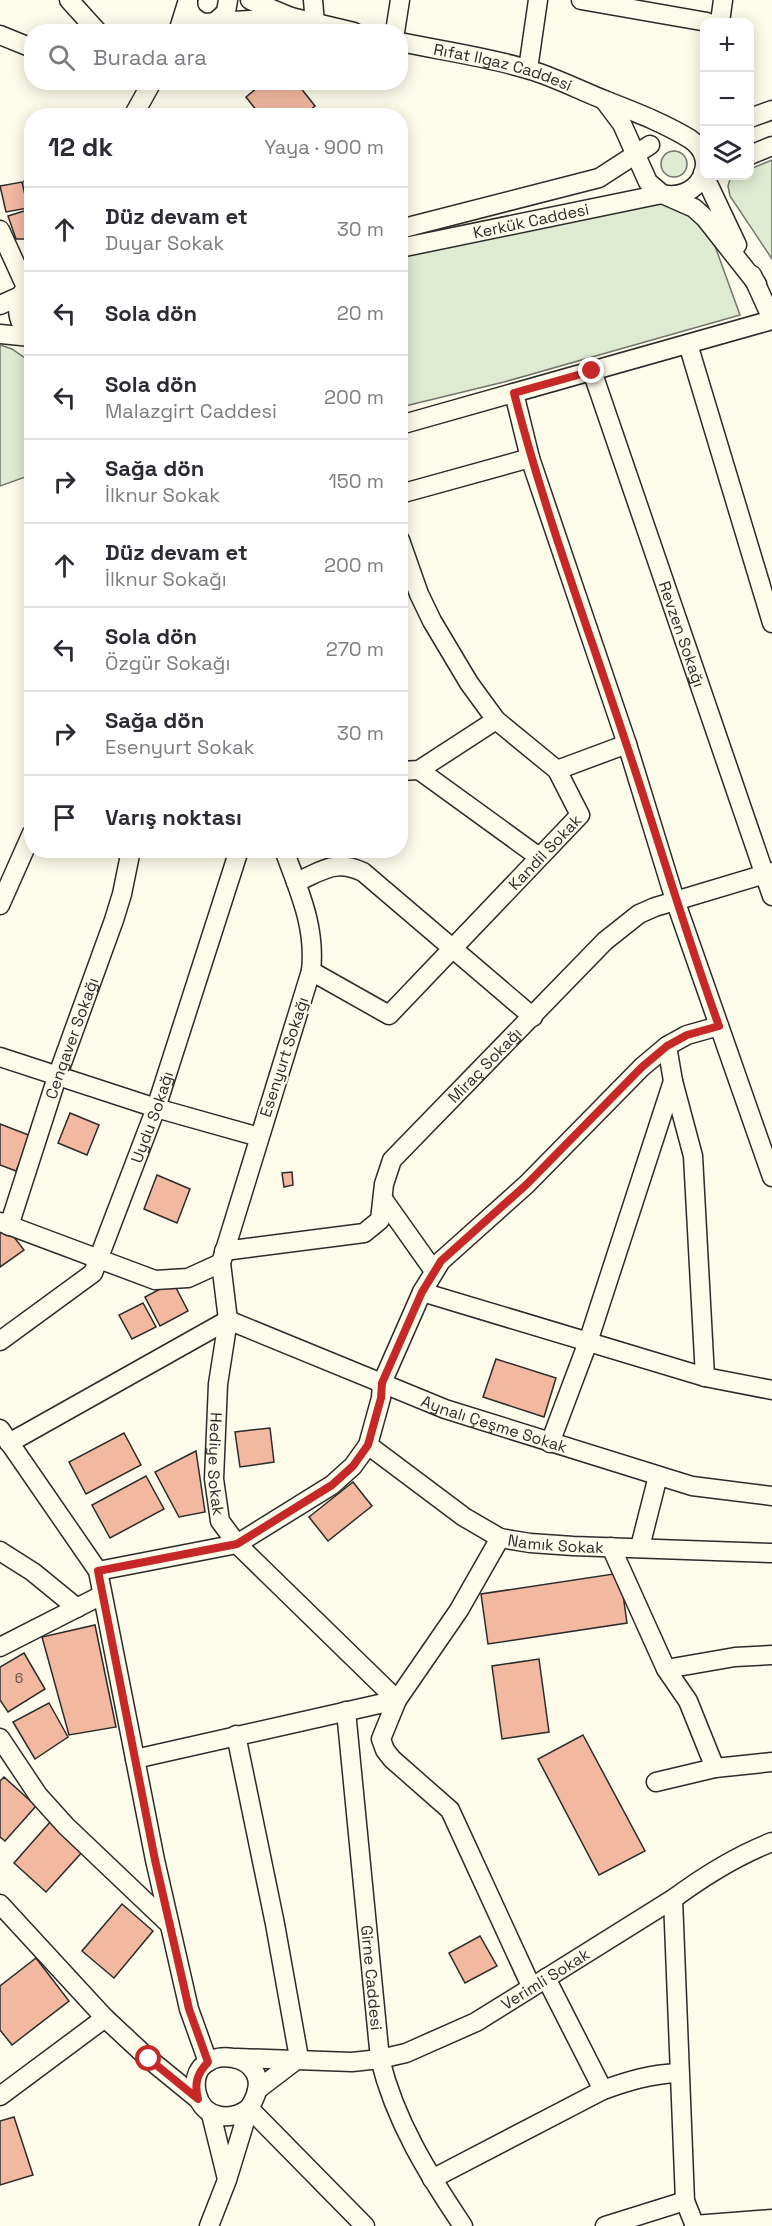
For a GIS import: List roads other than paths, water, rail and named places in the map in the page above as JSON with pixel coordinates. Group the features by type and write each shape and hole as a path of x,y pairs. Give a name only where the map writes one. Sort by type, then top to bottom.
{"street":[{"path":"69,0 92,24"},
{"path":"188,0 189,11 198,21 206,24"},
{"path":"180,24 188,0"},
{"path":"212,24 226,12 228,0"},
{"path":"250,0 291,17 319,24"},
{"path":"314,0 315,23"},
{"path":"396,24 400,0"},
{"path":"528,69 538,0"},
{"path":"581,0 700,21"},
{"path":"721,18 723,0"},
{"path":"228,24 291,17"},
{"path":"0,36 24,45"},
{"name":"Rıfat Ilgaz Caddesi","path":"408,44 528,69 570,84 639,113 685,136 700,151"},
{"path":"137,108 148,90"},
{"name":"Rıfat Ilgaz Caddesi","path":"604,100 645,154 644,173 648,182 662,194 685,202 705,218 757,284"},
{"path":"754,117 772,110"},
{"path":"642,150 666,135 685,136 700,133"},
{"path":"754,153 772,146"},
{"name":"Kerkük Caddesi","path":"408,227 599,178 642,150"},
{"path":"662,194 670,196 687,193 700,180"},
{"name":"Rıfat Ilgaz Caddesi","path":"707,180 772,320"},
{"name":"Kerkük Caddesi","path":"408,246 662,194"},
{"path":"0,230 24,284"},
{"path":"0,305 24,289"},
{"path":"24,294 18,314 24,327"},
{"path":"408,423 772,320"},
{"path":"0,334 24,336"},
{"path":"688,344 772,623"},
{"name":"Revzen Sokağı","path":"592,371 768,873 772,896"},
{"path":"514,393 530,458 627,744 675,900 772,1177"},
{"path":"408,492 530,458"},
{"name":"Kandil Sokak","path":"311,971 388,1015 579,815 557,771 496,720 469,683 432,621 408,562"},
{"path":"496,720 410,770 539,857"},
{"path":"557,771 627,744"},
{"path":"0,905 24,851"},
{"name":"Cengaver Sokağı","path":"4,1224 114,920 129,858"},
{"name":"Uydu Sokağı","path":"0,1341 93,1273 156,1108 236,858"},
{"name":"Esenyurt Sokağı","path":"223,1257 258,1137 311,971 313,952 311,928 287,858"},
{"path":"296,882 336,865 348,865 363,872 533,1017"},
{"name":"Miraç Sokağı","path":"4,1224 155,1280 188,1278 223,1257 364,1233 380,1220 384,1184 392,1160 605,941 639,914 675,900 768,873"},
{"path":"98,1571 237,1544 332,1485 353,1466 368,1445 381,1398 382,1383 422,1292 441,1261 527,1184 642,1067 667,1046 687,1035 719,1026"},
{"path":"667,1046 673,1081 693,1156 705,1377"},
{"path":"0,1057 156,1108 258,1137"},
{"path":"550,1443 588,1342 673,1081"},
{"path":"383,1199 434,1271"},
{"name":"Hediye Sokak","path":"223,1257 228,1320 218,1384 214,1479 220,1521 237,1544 397,1700"},
{"path":"422,1292 705,1377 772,1390"},
{"path":"208,2062 189,2009 169,1924 98,1571 4,1436 228,1320"},
{"name":"Aynalı Çeşme Sokak","path":"228,1320 445,1409 550,1443 692,1486 772,1496"},
{"name":"Namık Sokak","path":"368,1445 464,1517 500,1538 530,1543 772,1553"},
{"path":"640,1548 658,1476"},
{"path":"500,1538 459,1610 397,1700 381,1739 392,1759 450,1810 539,1982 603,2090"},
{"path":"611,1547 666,1670 688,1701 715,1768"},
{"path":"0,1551 33,1572 76,1608"},
{"path":"0,1647 102,1595"},
{"path":"666,1670 735,1657 772,1655"},
{"path":"135,1759 397,1700"},
{"name":"Girne Caddesi","path":"346,1712 380,2059 387,2088 401,2121 432,2179 464,2226"},
{"path":"236,1735 275,1924 299,2058 257,2090"},
{"path":"0,1738 38,1795 66,1826 169,1924"},
{"path":"656,1782 715,1768 772,1762"},
{"name":"Verimli Sokak","path":"237,2058 299,2058 319,2062 380,2059 406,2053 465,2027 673,1899 730,1861 772,1842"},
{"path":"673,1899 678,2073 685,2201 694,2226 772,2219"},
{"path":"0,1905 105,2018 149,2059 198,2099 203,2107 212,2114 231,2117 249,2108 255,2100 257,2080 246,2063 237,2058 227,2056 208,2062 197,2079 198,2099"},
{"path":"0,2096 105,2018"},
{"path":"432,2179 603,2090 658,2074 678,2073"},
{"path":"209,2226 227,2180 249,2108"},
{"path":"249,2108 365,2226"},
{"path":"212,2114 227,2180"},
{"path":"604,2226 685,2201"}]}
